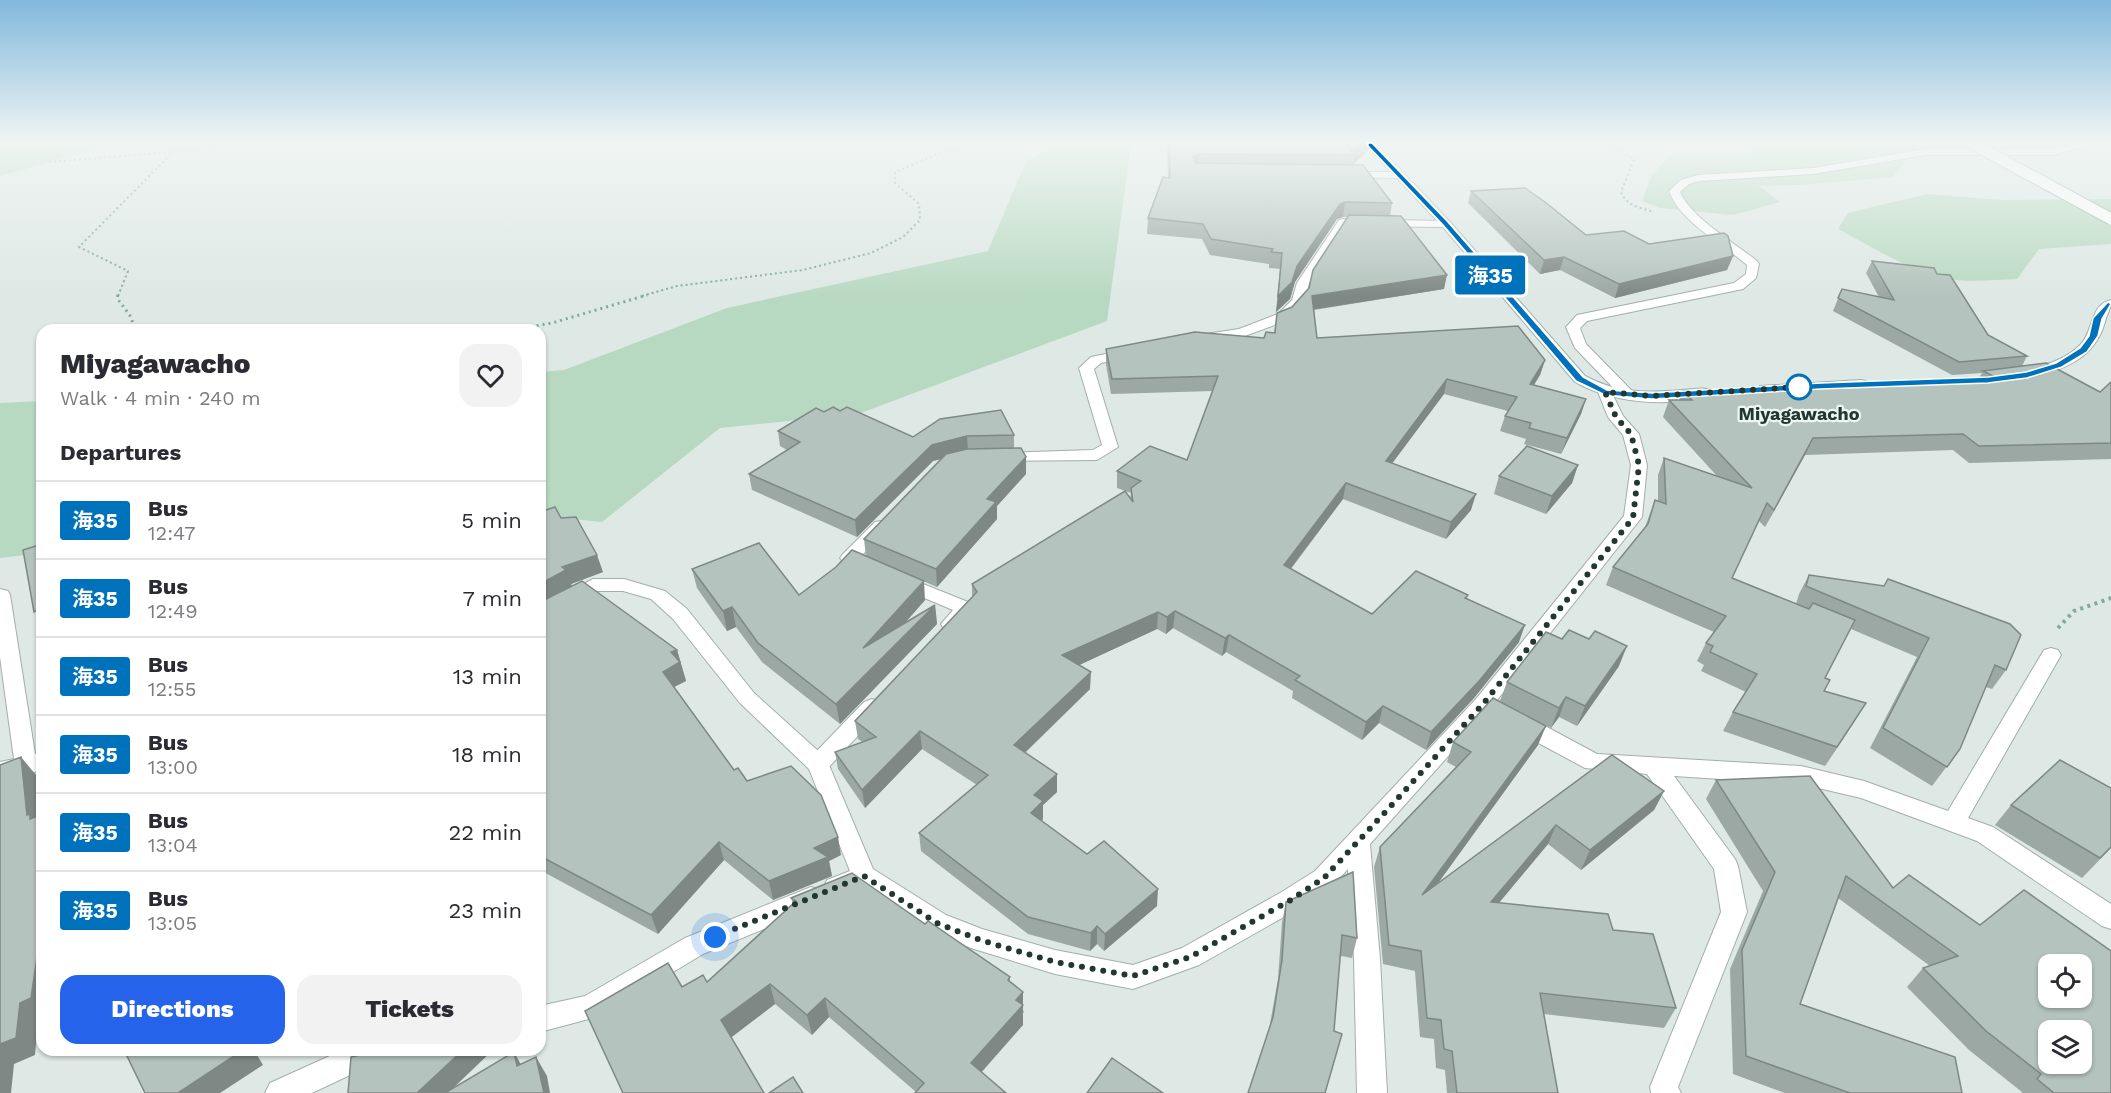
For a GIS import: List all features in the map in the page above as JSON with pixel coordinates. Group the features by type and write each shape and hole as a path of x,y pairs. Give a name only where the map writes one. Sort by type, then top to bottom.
{"street":[{"path":"1418,195 1580,379 1605,392 1629,396 1720,392"},
{"path":"1629,396 1580,345 1573,327 1582,318 1738,286 1752,275 1753,264 1698,220 1674,198 1674,195"},
{"path":"2067,195 2111,219"},
{"path":"1191,340 1242,333 1283,317 1298,301 1303,283 1343,222 1446,224"},
{"path":"2017,376 2059,365 2084,350 2094,336 2097,318 2111,304"},
{"path":"992,458 1097,454 1110,447 1086,368 1096,360 1149,349"},
{"path":"1742,391 1881,384"},
{"path":"546,613 593,585 624,585 658,595 680,614 747,698 818,764 864,876 937,923 980,940 1055,962 1133,976 1190,957 1289,901 1324,878 1483,704 1633,518 1639,465 1631,434 1616,417 1605,392"},
{"path":"891,516 849,558 966,608 941,634"},
{"path":"0,771 34,763 1,595"},
{"path":"1953,824 2051,655"},
{"path":"818,764 884,695"},
{"path":"1483,704 1593,762 1801,775 1864,790 1985,834 2111,918"},
{"path":"1654,766 1726,866 1734,912 1664,1087 1666,1093"},
{"path":"1358,843 1367,959 1372,1093"},
{"path":"546,1018 590,1007 694,946 864,876"},
{"path":"280,1093 345,1063 379,1056"}],"path":[{"path":"131,195 80,247 129,271 117,298 131,316 133,324"},
{"path":"546,324 677,286 803,270 871,252 903,237 920,220 919,204 909,195"},
{"path":"1623,195 1627,201 1641,208 1698,220"},
{"path":"2051,655 2057,629 2074,611 2111,598"}],"green space":[{"path":"1012,195 1124,195 1107,321 858,414 720,428 602,522 546,517 546,372 564,370 727,308 988,251"},
{"path":"1644,195 1771,195 1780,202 1733,215 1660,208 1642,201"},
{"path":"1923,195 2000,200 2111,199 2111,244 2039,249 2017,279 1980,281 1943,278 1890,257 1838,229 1848,213"},
{"path":"36,401 36,554 0,558 0,403"}],"building":[{"path":"1156,195 1386,195 1392,203 1345,202 1340,204 1297,266 1292,282 1278,296 1282,253 1271,252 1273,249 1211,239 1203,224 1148,218"},
{"path":"1475,195 1535,195 1586,235 1624,231 1649,244 1724,233 1728,236 1733,256 1619,284 1564,257 1544,260"},
{"path":"1349,215 1401,216 1447,275 1312,296 1317,338 1518,326 1545,360 1530,384 1586,399 1567,438 1529,428 1531,423 1505,416 1517,397 1447,379 1386,461 1476,494 1451,522 1346,483 1284,565 1372,614 1416,571 1468,595 1465,598 1525,625 1480,680 1431,732 1383,706 1366,722 1295,680 1300,676 1229,635 1225,638 1175,611 1167,617 1158,612 1062,655 1091,672 1014,745 1057,774 1034,795 1043,801 1031,813 1087,854 1104,841 1158,889 1105,934 1097,926 1091,933 1028,917 919,833 988,775 920,731 862,790 835,752 876,737 855,721 977,592 972,584 1125,491 1133,502 1131,488 1141,481 1117,471 1150,446 1187,460 1218,376 1112,379 1106,349 1195,332 1264,338 1266,332 1275,333 1277,313 1292,307 1309,288 1313,270"},
{"path":"1872,261 1934,268 1937,274 1950,275 1988,335 2027,356 1959,362 1838,298 1842,289 1894,300"},
{"path":"2046,363 2100,392 2111,382 2111,443 1979,446 1963,434 1813,438 1774,510 1767,503 1732,578 1809,609 1813,603 1855,620 1825,678 1830,680 1824,691 1866,703 1837,747 1733,712 1757,674 1710,652 1713,646 1706,643 1726,616 1613,567 1648,524 1655,500 1666,504 1664,458 1752,488 1669,400 1692,400 1683,391 1843,387 1838,383 1997,378 1983,371"},
{"path":"833,407 840,411 847,407 913,437 940,419 1001,410 1014,435 967,436 932,445 855,520 749,474 800,442 778,431 816,408 824,412"},
{"path":"1527,446 1578,465 1552,496 1499,476"},
{"path":"1021,448 1026,457 987,499 996,502 936,569 864,539 946,454 967,449"},
{"path":"555,507 561,518 576,517 597,555 562,567 566,570 546,581 546,510"},
{"path":"759,543 799,595 836,567 852,550 924,581 863,648 935,605 836,704 758,643 732,607 723,611 692,569"},
{"path":"36,546 36,611 34,612 23,550"},
{"path":"1809,575 1884,586 1888,579 2010,624 2021,635 2006,670 1995,665 1960,749 1947,767 1883,728 1929,638 1806,586"},
{"path":"582,581 677,650 671,652 680,662 663,672 734,770 738,768 747,781 791,766 821,795 838,837 814,848 828,857 769,881 719,842 651,915 546,859 546,599"},
{"path":"1569,630 1589,639 1595,631 1627,646 1585,706 1566,697 1559,708 1507,682 1546,632 1562,639"},
{"path":"1493,698 1546,726 1422,895 1612,755 1664,791 1590,850 1556,825 1491,902 1608,914 1613,930 1653,934 1676,1008 1540,993 1558,1093 1457,1093 1452,1051 1444,1049 1441,1020 1427,1018 1421,951 1389,945 1380,847 1471,752 1453,742"},
{"path":"21,757 27,815 30,814 30,819 36,816 36,963 31,998 20,1003 16,1038 0,1044 0,765"},
{"path":"2060,760 2111,788 2111,847 2100,858 2011,805"},
{"path":"1810,776 1893,888 1909,875 1980,925 2024,890 2111,951 2111,1093 2054,1093 2037,1079 2041,1074 2092,1074 2092,1020 2038,1020 2038,1072 1986,1031 1923,968 1958,956 1846,876 1800,1004 1955,1057 1962,1093 1850,1093 1746,1056 1742,950 1775,872 1716,780"},
{"path":"1353,872 1357,938 1342,935 1334,1031 1342,1034 1325,1093 1248,1093 1273,1017 1282,960 1286,902"},
{"path":"852,873 925,924 928,921 1010,977 1008,980 1023,992 1016,1000 1023,1005 971,1063 1006,1093 915,1093 924,1083 825,998 807,1015 770,984 721,1020 764,1093 623,1093 585,1011 668,963 682,987 703,975 707,982 796,901 791,898"},
{"path":"127,1056 234,1056 178,1093 145,1093"},
{"path":"457,1056 417,1093 348,1093 351,1057"},
{"path":"507,1056 515,1056 517,1066 536,1057 544,1093 445,1093"},
{"path":"1112,1058 1163,1093 1087,1093"},
{"path":"793,1077 803,1093 769,1093"}],"bus line":[{"name":"海35","path":"1418,195 1580,379 1590,387 1629,396 1988,380 2027,375 2059,365 2084,350 2094,336 2097,318 2111,304"}],"place":[{"name":"Miyagawacho","path":"1799,387"}],"route":[{"path":"715,937 864,876 937,923 980,940 1055,962 1133,976 1190,957 1289,901 1324,878 1483,704 1633,518 1639,465 1631,434 1616,417 1605,392 1629,396 1652,396 1799,387"}]}
